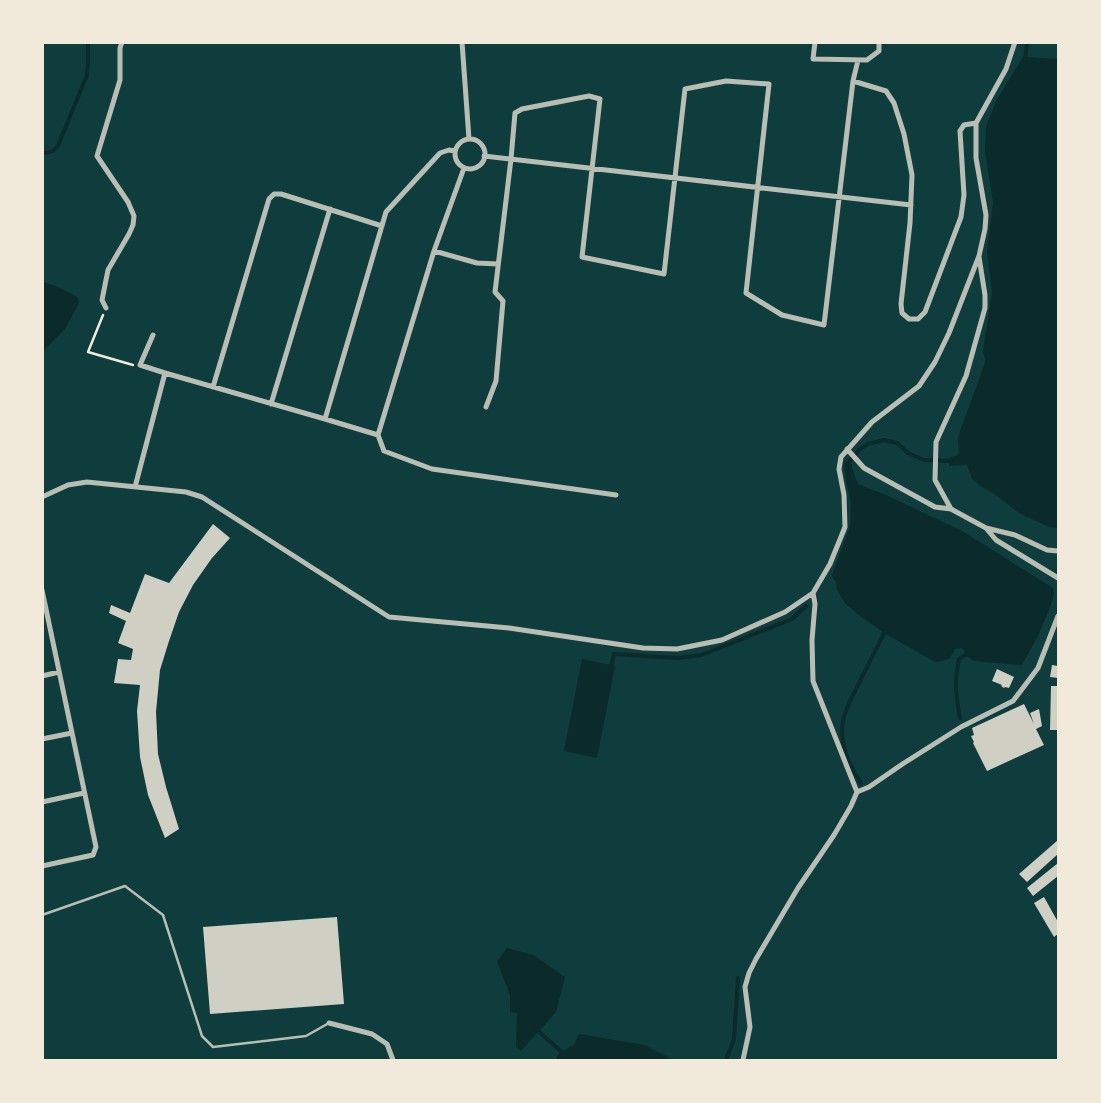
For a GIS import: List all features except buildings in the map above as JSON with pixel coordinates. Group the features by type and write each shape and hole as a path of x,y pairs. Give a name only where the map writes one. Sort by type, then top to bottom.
{"street":[{"path":"106,308 102,300 108,270 129,234 134,216 128,202 97,156 120,80 120,48 122,42"},
{"path":"462,42 469,139"},
{"path":"815,42 813,60 867,60 879,51 879,42"},
{"path":"42,497 68,485 86,482 186,492 202,497 389,617 508,628 643,648 677,650 722,640 785,612 813,593 830,564 846,527 844,495 839,469 841,457 872,422 919,386 935,362 949,333 979,256 985,229 986,215 976,158 976,123 1006,69 1015,42"},
{"path":"486,407 496,381 503,301 494,292 515,113 522,108 589,96 600,99 582,257 664,274 685,88 726,81 769,84 746,293 782,315 824,325 853,81 858,60"},
{"path":"853,81 886,91 894,102 904,134 912,175 910,224 901,304 902,313 909,319 918,320 925,312 961,217 964,195 960,132 964,125 976,123"},
{"path":"469,139 480,144 483,148 484,156 477,167 468,169 460,166 456,159 455,151 460,143 469,139"},
{"path":"325,419 386,212 440,153 449,150 455,151"},
{"path":"484,156 911,205"},
{"path":"464,168 434,251 378,435 384,451 432,469 616,495"},
{"path":"213,387 269,200 274,194 281,194 382,226"},
{"path":"271,404 330,209"},
{"path":"434,251 477,263 498,264"},
{"path":"951,509 935,480 936,442 966,376 985,308 979,256"},
{"path":"153,335 140,365 378,435"},
{"path":"136,487 165,373"},
{"path":"847,449 864,468 935,507 951,509 986,528 1015,535 1047,550 1058,551"},
{"path":"986,528 996,540 1058,578"},
{"path":"42,590 45,612 96,847 93,855 42,866"},
{"path":"743,1060 750,1027 745,987 749,973 798,888 852,806 857,792 813,681 812,640 815,604 813,593"},
{"path":"857,792 869,787 904,762 961,727 1013,701 1038,668 1058,616"},
{"path":"42,676 59,672"},
{"path":"42,739 72,733"},
{"path":"42,802 84,793"},
{"path":"329,1023 372,1034 387,1044 393,1060"}],"lane":[{"path":"42,916 125,886 133,892 163,915 202,1036 213,1047 306,1036 329,1023"}],"path":[{"path":"106,308 88,352 132,365 140,365"}],"water":[{"path":"1023,57 1058,59 1058,528 1049,527 1019,513 972,479 967,465 949,466 950,457 956,456 959,453 958,439 961,428 985,359 983,351 992,292 987,252 993,203 985,151 986,126 996,101"},
{"path":"43,282 74,295 78,298 79,303 65,329 43,351"},
{"path":"844,461 852,464 858,484 886,495 962,531 1053,588 1052,602 1038,636 1022,665 974,661 966,656 965,651 961,648 955,649 950,658 935,662 886,634 861,617 845,603 837,590 836,581 832,575 850,526 851,503"},
{"path":"582,659 615,666 597,758 564,751"},
{"path":"507,948 533,955 565,977 556,1012 521,1051 516,1047 517,1013 510,1012 510,995 497,961"},
{"path":"580,1034 644,1045 674,1060 556,1060 558,1054 575,1044"}],"waterway":[{"path":"42,153 51,152 58,146 87,75 88,42"},
{"path":"1025,62 1027,42"},
{"path":"848,467 847,464 860,449 868,444 884,440 897,443 908,453 924,460 953,461"},
{"path":"611,667 614,654 678,658 702,655 792,619 806,606"},
{"path":"861,783 846,754 842,738 843,721 849,703 886,629"},
{"path":"960,718 956,689 957,667 959,659 970,652"},
{"path":"726,1060 734,1039 738,978"},
{"path":"536,1029 564,1054"}]}
